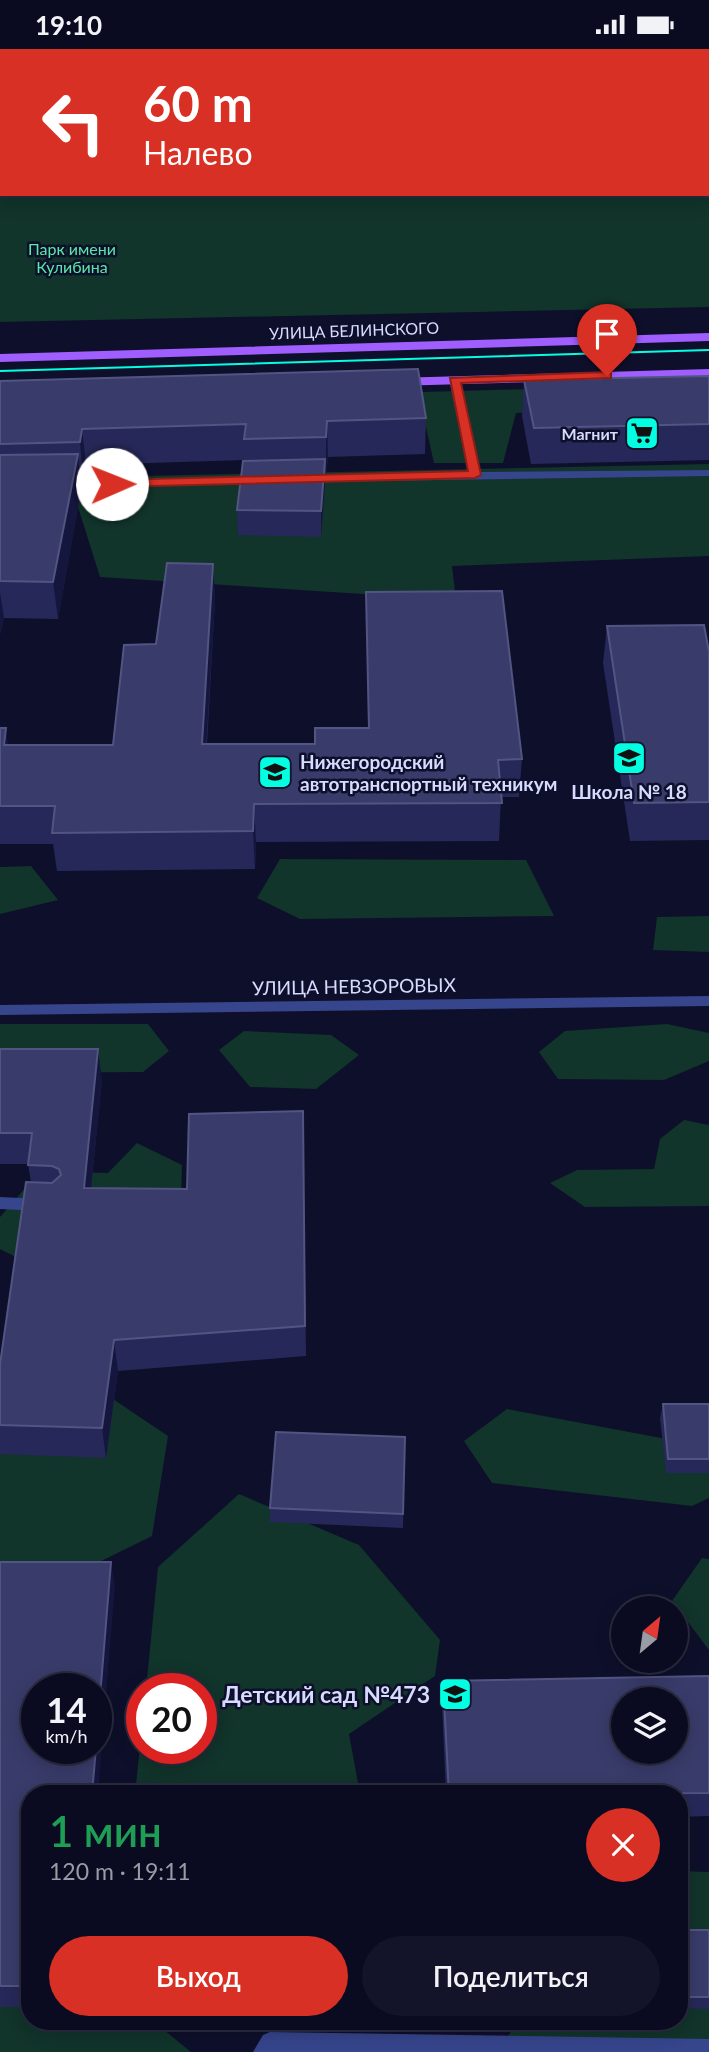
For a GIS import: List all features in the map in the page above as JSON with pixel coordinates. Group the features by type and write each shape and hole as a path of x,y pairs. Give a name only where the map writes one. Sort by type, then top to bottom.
{"main road":[{"name":"УЛИЦА БЕЛИНСКОГО","path":"0,358 709,337"},
{"path":"372,383 709,373"}],"street":[{"path":"454,380 475,475"},
{"path":"293,479 709,473"},
{"path":"56,485 265,480"},
{"name":"УЛИЦА НЕВЗОРОВЫХ","path":"0,1010 709,1001"},
{"path":"0,1203 56,1205"},
{"path":"263,2052 270,2042 709,2049"}],"green space":[{"name":"Парк имени Кулибина","path":"0,196 709,196 709,307 0,322"},
{"path":"709,384 709,406 516,413 503,463 434,463 420,401 0,404"},
{"path":"709,464 709,556 452,566 456,600 100,577 78,507 0,479"},
{"path":"280,859 526,860 554,916 300,919 257,898"},
{"path":"31,866 58,900 0,914 0,867"},
{"path":"709,916 709,952 653,950 657,917"},
{"path":"0,1024 148,1024 169,1051 143,1072 0,1073"},
{"path":"667,1024 709,1033 709,1061 664,1080 558,1079 539,1052 565,1031"},
{"path":"244,1031 331,1035 359,1055 316,1089 250,1087 219,1050"},
{"path":"684,1120 709,1125 709,1206 585,1207 550,1183 577,1170 654,1169 660,1139"},
{"path":"137,1143 182,1165 181,1210 38,1268 0,1249 0,1217 40,1171 108,1173"},
{"path":"0,1397 110,1397 168,1436 152,1536 81,1571 0,1567"},
{"path":"507,1409 704,1446 709,1455 709,1498 692,1506 492,1483 464,1441"},
{"path":"239,1494 359,1545 440,1640 435,1676 349,1734 358,1785 136,1785 138,1764 217,1764 217,1673 148,1673 158,1567"},
{"path":"702,1558 709,1559 709,1650 688,1622 688,1596 675,1596"},
{"path":"688,1871 709,1872 709,1961 688,1960"},
{"path":"0,1984 21,1984 21,2030 164,2030 191,2052 0,2052"},
{"path":"688,1992 709,1992 709,2052 499,2052 512,2030 688,2030"}],"building":[{"path":"418,369 426,418 327,421 326,437 244,439 246,424 82,429 80,442 0,444 0,381"},
{"path":"709,376 709,424 534,428 524,380"},
{"path":"78,454 53,582 0,581 0,455"},
{"path":"325,459 321,511 237,510 243,461"},
{"path":"167,563 213,564 202,744 315,744 315,728 369,728 366,592 502,591 522,759 498,760 502,803 254,804 253,831 52,833 55,806 0,806 0,728 6,728 4,745 113,745 124,645 156,644"},
{"path":"704,625 709,652 709,802 634,803 607,626"},
{"path":"0,1049 98,1049 84,1188 187,1189 189,1114 303,1111 305,1326 114,1340 102,1428 0,1425 0,1364 26,1182 52,1183 61,1175 59,1169 52,1166 28,1165 32,1133 0,1133"},
{"path":"663,1404 709,1404 709,1459 668,1459"},
{"path":"276,1432 405,1437 403,1514 270,1508"},
{"path":"0,1562 111,1562 102,1673 21,1673 21,1764 95,1764 93,1785 21,1785 21,1986 0,1986"},
{"path":"709,1676 709,1793 688,1793 688,1785 449,1785 443,1681"},
{"path":"688,1930 709,1930 709,1997 688,1997"}],"tram line":[{"path":"0,371 709,350"}],"place":[{"name":"Магнит","path":"642,433"},
{"name":"Школа № 18","path":"629,758"},
{"name":"Нижегородский автотранспортный техникум","path":"275,772"},
{"name":"Детский сад №473","path":"455,1694"}],"route":[{"path":"112,484 475,475 454,380 607,376"}]}
